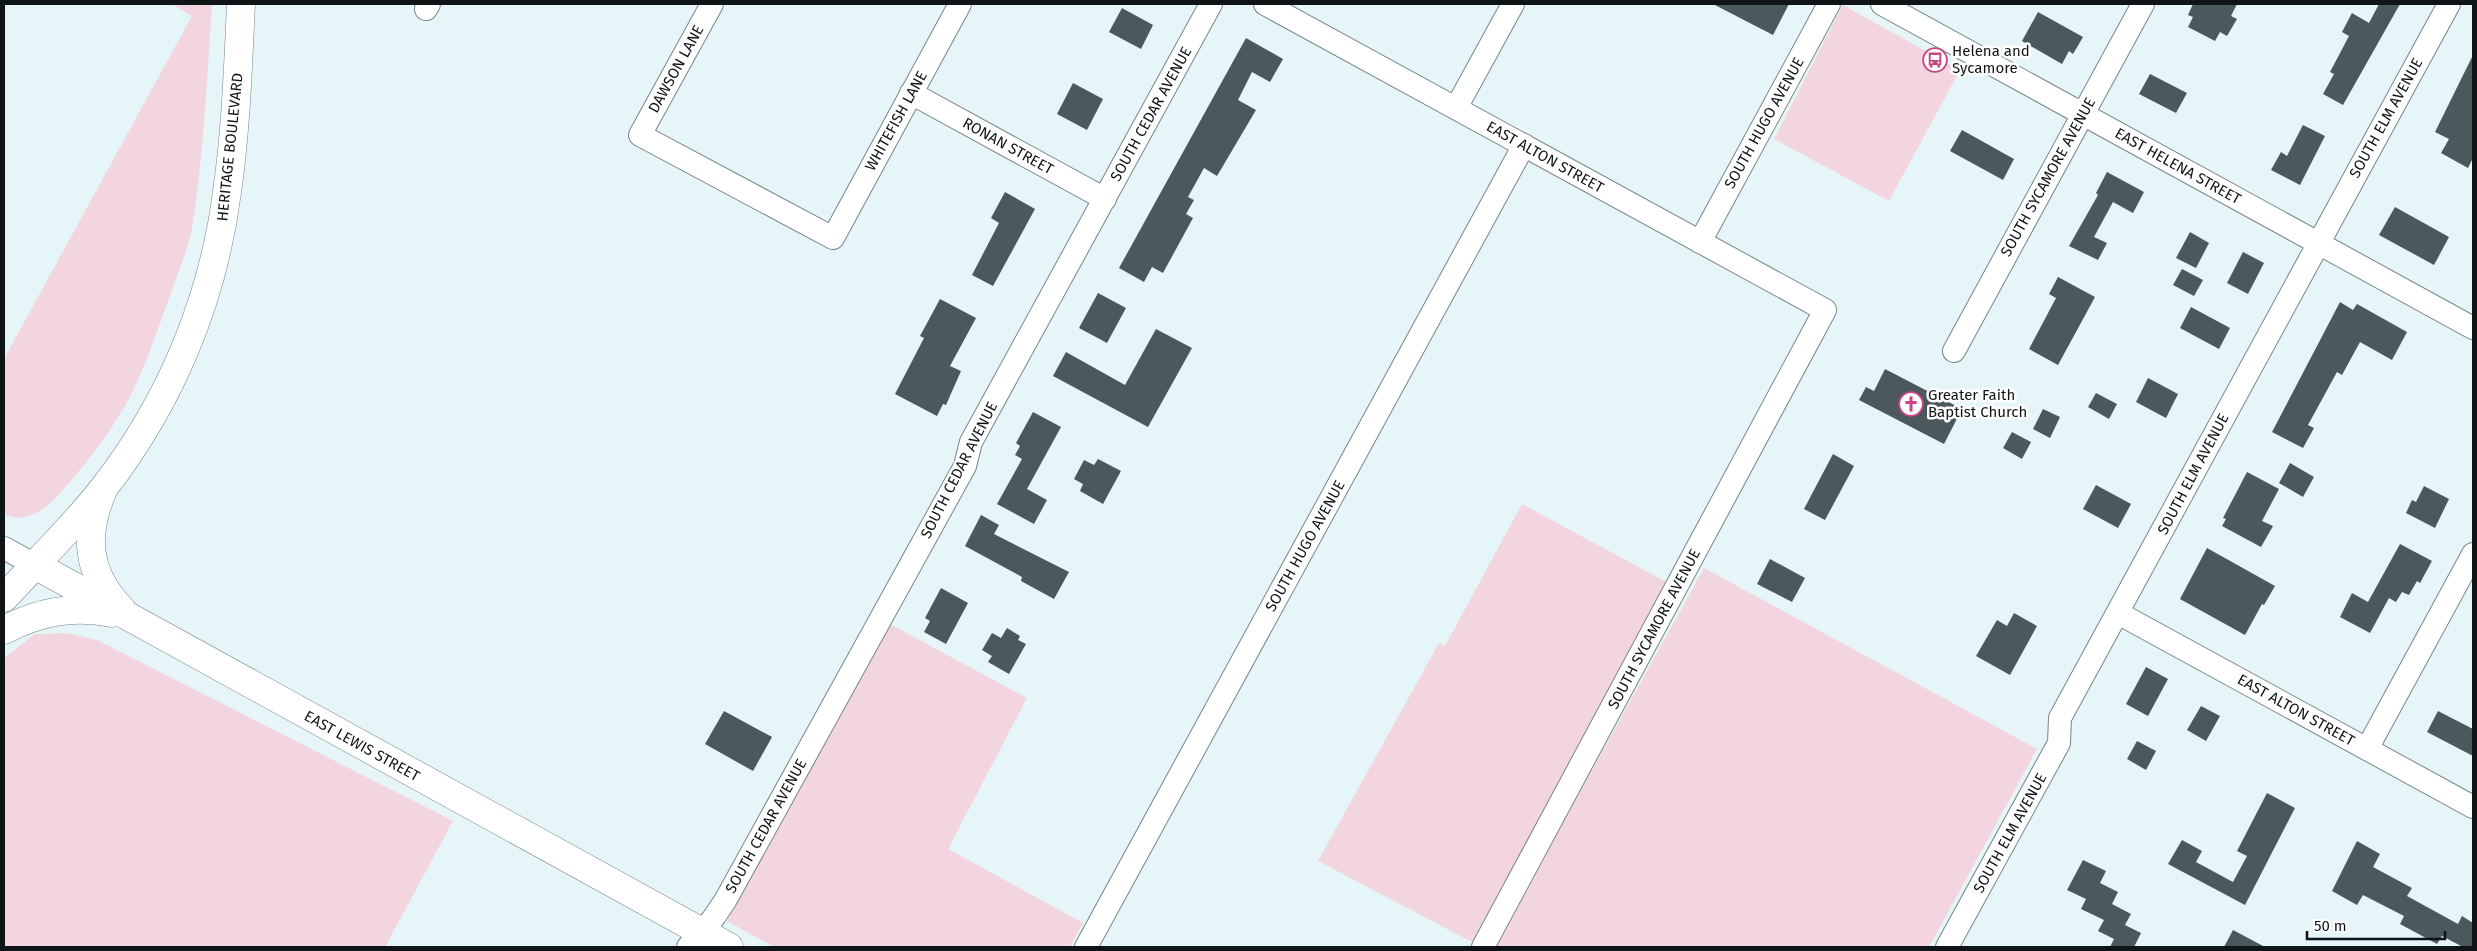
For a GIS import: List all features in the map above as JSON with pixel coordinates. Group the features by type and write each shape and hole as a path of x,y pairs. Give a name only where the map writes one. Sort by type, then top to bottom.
{"main road":[{"name":"HERITAGE BOULEVARD","path":"35,566 104,488 134,446 172,379 194,330 208,284 227,193 242,4"},
{"path":"104,488 95,509 90,532 93,561 102,586 130,618"},
{"path":"4,598 35,566"},
{"name":"EAST LEWIS STREET","path":"35,566 130,618 694,940 729,947"},
{"path":"4,630 38,615 64,609 99,610 130,618"}],"street":[{"name":"DAWSON LANE","path":"712,4 640,135 833,238"},
{"name":"WHITEFISH LANE","path":"833,238 960,4"},
{"name":"SOUTH CEDAR AVENUE","path":"694,940 715,916 725,901 965,466 971,442 1211,4"},
{"name":"EAST ALTON STREET","path":"1265,4 1825,310"},
{"path":"1456,108 1513,4"},
{"name":"SOUTH HUGO AVENUE","path":"1700,242 1829,4"},
{"name":"EAST HELENA STREET","path":"1882,4 2473,328"},
{"name":"SOUTH SYCAMORE AVENUE","path":"1954,351 2143,4"},
{"name":"SOUTH ELM AVENUE","path":"1947,947 2059,743 2060,718 2448,4"},
{"name":"RONAN STREET","path":"911,93 1104,198"},
{"name":"SOUTH HUGO AVENUE","path":"1086,947 1524,145"},
{"name":"SOUTH SYCAMORE AVENUE","path":"1483,947 1825,310"},
{"path":"4,548 35,566"},
{"path":"2367,749 2473,554"},
{"name":"EAST ALTON STREET","path":"2118,613 2473,807"}],"shaded area":[{"path":"172,4 212,4 200,168 193,222 186,252 139,377 125,406 106,435 63,490 49,504 32,515 23,517 4,514 4,359 192,16"},
{"path":"1843,5 1960,70 1889,201 1774,139"},
{"path":"1522,504 1668,583 1472,942 1318,861 1439,643 1445,646"},
{"path":"1704,568 2037,749 1929,947 1494,947"},
{"path":"888,623 1027,698 948,849 1083,923 1070,947 774,947 727,921"},
{"path":"67,633 97,640 453,821 385,947 4,947 4,658 35,634"}],"building":[{"path":"1713,4 1789,4 1773,35"},
{"path":"2193,4 2237,4 2231,16 2237,19 2227,36 2220,32 2215,41 2188,27 2193,17 2188,15"},
{"path":"2379,4 2400,4 2343,105 2323,94 2334,74 2330,72 2349,36 2342,32 2352,13 2369,23"},
{"path":"1122,8 1153,25 1141,49 1109,32"},
{"path":"2038,12 2083,37 2073,54 2069,51 2062,64 2022,41"},
{"path":"1246,38 1283,59 1270,82 1252,72 1238,100 1256,110 1217,176 1204,168 1188,197 1194,200 1186,214 1193,218 1163,273 1152,267 1144,282 1119,268"},
{"path":"2473,55 2473,158 2468,168 2441,153 2449,139 2435,132"},
{"path":"2150,74 2187,93 2176,113 2139,94"},
{"path":"1073,83 1103,99 1087,130 1057,114"},
{"path":"2303,125 2325,136 2300,185 2271,170 2281,152 2287,156"},
{"path":"1962,130 2014,159 2003,180 1950,151"},
{"path":"2107,172 2144,192 2133,213 2113,202 2094,237 2107,243 2098,260 2069,246 2098,195 2096,193"},
{"path":"1005,192 1035,209 993,286 972,275 999,223 991,218"},
{"path":"2395,207 2449,237 2434,265 2379,235"},
{"path":"2190,232 2209,243 2196,268 2176,258"},
{"path":"2243,252 2264,263 2248,294 2227,283"},
{"path":"2182,269 2203,280 2194,296 2173,285"},
{"path":"2058,277 2095,297 2058,365 2029,349 2056,298 2049,294"},
{"path":"1098,293 1126,308 1107,343 1079,328"},
{"path":"940,299 976,318 950,366 961,371 946,405 943,404 937,416 895,394 924,338 920,336"},
{"path":"2340,302 2353,310 2357,304 2407,332 2392,360 2360,342 2342,375 2337,372 2308,425 2314,428 2303,448 2272,432"},
{"path":"2191,307 2230,328 2219,349 2180,328"},
{"path":"1156,329 1192,348 1148,427 1053,376 1066,352 1125,385"},
{"name":"Greater Faith Baptist Church","path":"1885,369 1962,409 1944,444 1859,400 1866,387 1874,391"},
{"path":"2148,378 2178,394 2166,418 2136,402"},
{"path":"2096,393 2117,404 2109,419 2088,407"},
{"path":"2043,409 2060,417 2050,438 2033,429"},
{"path":"1033,412 1061,427 1027,489 1047,500 1034,524 997,504 1022,459 1015,455 1020,446 1016,443"},
{"path":"2012,432 2031,442 2022,459 2003,448"},
{"path":"1833,454 1854,466 1825,520 1804,509"},
{"path":"1098,459 1121,471 1103,504 1080,491 1083,484 1074,479 1084,460 1094,465"},
{"path":"2290,463 2314,477 2303,497 2279,483"},
{"path":"2247,472 2279,489 2262,521 2273,526 2261,547 2222,526 2226,519 2223,518"},
{"path":"2096,485 2131,504 2118,528 2083,509"},
{"path":"2424,486 2449,499 2435,528 2406,513 2412,500 2416,502"},
{"path":"981,515 999,525 994,534 1069,572 1054,599 1021,581 1022,577 965,546"},
{"path":"2400,544 2432,561 2420,583 2417,581 2409,595 2402,592 2396,602 2389,598 2370,633 2340,617 2352,593 2368,602"},
{"path":"2207,548 2275,586 2264,605 2262,604 2245,635 2180,599"},
{"path":"1770,559 1805,578 1792,602 1757,584"},
{"path":"941,588 968,603 946,644 924,632 930,621 925,618"},
{"path":"2014,613 2037,626 2010,675 1976,656 1997,620 2007,626"},
{"path":"1007,628 1020,636 1018,640 1026,644 1009,674 988,662 992,656 982,650 992,633 1001,638"},
{"path":"2146,667 2168,679 2148,716 2126,704"},
{"path":"2201,706 2220,716 2206,741 2187,730"},
{"path":"724,711 772,737 753,771 705,744"},
{"path":"2438,711 2473,729 2473,756 2427,732"},
{"path":"2137,741 2156,751 2146,770 2127,759"},
{"path":"2267,793 2295,808 2245,905 2168,864 2182,840 2202,851 2196,862 2233,882 2247,856 2237,851"},
{"path":"2357,841 2380,854 2373,867 2412,888 2407,896 2458,924 2462,916 2473,923 2473,947 2463,947 2442,936 2437,944 2400,924 2404,916 2363,895 2357,905 2332,891"},
{"path":"2083,860 2106,871 2100,883 2118,892 2112,904 2131,914 2125,925 2141,933 2134,947 2110,947 2114,939 2098,931 2104,920 2081,909 2086,899 2067,890"},
{"path":"2233,930 2265,947 2224,947"}],"place":[{"name":"Helena and Sycamore","path":"1935,60"},
{"name":"Greater Faith Baptist Church","path":"1911,404"}]}
